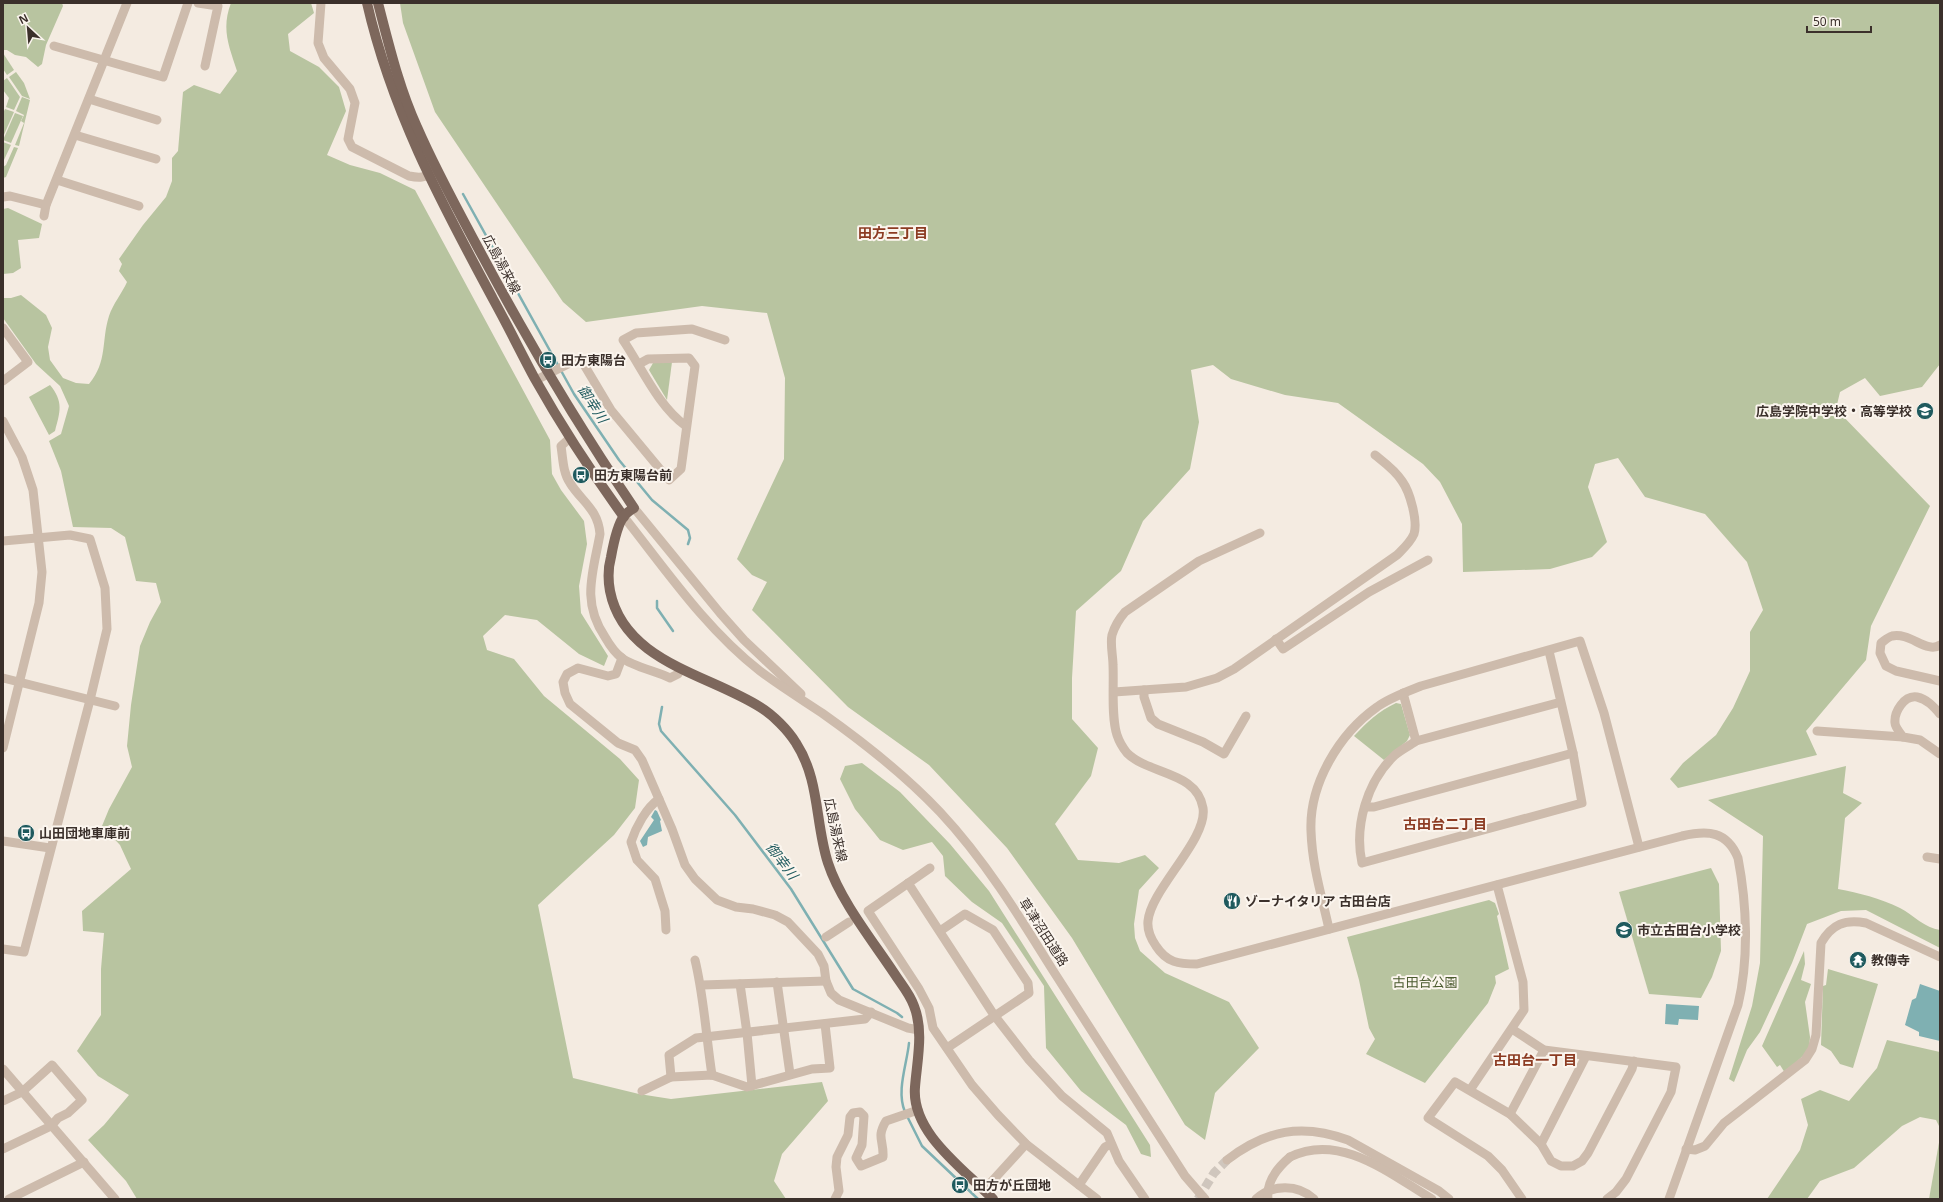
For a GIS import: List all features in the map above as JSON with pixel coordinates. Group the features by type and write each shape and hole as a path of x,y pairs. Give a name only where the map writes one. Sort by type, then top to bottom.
{"main road":[{"name":"広島湯来線","path":"367,3 372,26 395,97 428,176 536,380 570,438 624,517"},
{"name":"広島湯来線","path":"378,3 398,78 416,126 437,170 504,296 548,374 598,455 634,508 624,517 609,562 609,584 612,600 617,613 634,638 646,648 681,669 728,688 762,708 775,718 795,742 807,763 813,780 822,839 834,878 857,918 912,1001 918,1018 919,1030 915,1090 918,1110 931,1137 993,1199"}],"street":[{"path":"44,216 46,205 105,60 126,3"},
{"path":"54,46 163,77 188,3"},
{"path":"198,3 218,6 205,66"},
{"path":"321,3 318,43 324,58 350,89 355,103 348,139 352,147 409,176 419,178 428,176 437,170"},
{"path":"89,99 157,120"},
{"path":"75,135 156,159"},
{"path":"57,180 139,206"},
{"path":"3,197 10,196 46,205"},
{"path":"3,328 28,362 3,381"},
{"path":"686,426 677,420 663,403 623,340 636,333 692,329 725,340"},
{"path":"536,380 580,358 611,410 668,480 681,469 695,366 689,358 648,359 639,364"},
{"path":"3,421 22,457 33,490 42,572 39,603 3,748"},
{"path":"570,438 561,446 564,472 570,483 590,506 599,526 600,534 590,585 591,607 600,629 611,646 622,658 670,678 678,674 681,669"},
{"path":"1114,692 1186,687 1217,678 1234,669 1397,555 1408,544 1414,533 1415,527 1412,506 1403,481 1392,469 1375,455"},
{"path":"634,508 729,624 771,667 822,714"},
{"path":"624,517 686,596 734,649 760,671 822,714"},
{"path":"1260,533 1199,561 1125,612 1116,623 1112,637 1117,734 1122,747 1138,761 1181,779 1191,785 1203,808 1199,830 1154,904 1148,921 1150,937 1161,954 1178,964 1197,964 1639,846 1698,832 1708,832 1726,840 1734,848 1740,867 1746,954 1742,990 1669,1199"},
{"path":"3,541 70,535 90,539 105,588 107,629 90,700 24,952 3,950"},
{"path":"1276,639 1283,649 1369,592 1428,560"},
{"path":"1940,645 1937,647 1924,646 1906,636 1891,636 1881,643 1880,653 1886,666 1896,671 1940,681"},
{"path":"1329,930 1316,874 1311,830 1316,794 1322,776 1344,738 1360,720 1377,706 1403,693 1421,686 1580,642 1604,713 1639,846"},
{"path":"1549,651 1561,702 1573,753 1582,803 1362,863 1359,847 1360,826 1365,808 1371,790 1385,766 1396,754 1416,741 1561,702"},
{"path":"622,658 616,674 608,676 578,668 567,674 563,682 565,693 570,704 618,743 636,750 659,798 685,865 695,879 717,900 736,907 753,909 775,915 788,922 818,954 824,966 826,981 831,993 839,1000 908,1028 919,1030"},
{"path":"3,678 115,706"},
{"path":"1144,690 1144,697 1151,718 1158,724 1203,742 1224,754 1246,716"},
{"path":"1403,693 1416,741"},
{"path":"1903,737 1895,724 1896,710 1906,700 1916,697 1929,703 1940,714"},
{"name":"草津沼田道路","path":"822,714 872,751 908,782 938,810 967,842 1019,916 1181,1169 1204,1199"},
{"path":"1817,731 1903,737 1920,740 1940,754"},
{"path":"1365,808 1374,807 1573,753"},
{"path":"659,798 652,804 634,832 631,842 638,860 655,879 665,911 666,930"},
{"path":"3,841 50,848"},
{"path":"1927,857 1940,859"},
{"path":"930,868 866,912 919,988 929,1008 933,1028 972,1085 1026,1144 1097,1199"},
{"path":"908,884 994,1015 1029,1060 1062,1096 1106,1132 1119,1161 1145,1199"},
{"path":"1470,1090 1524,1010 1523,982 1497,885"},
{"path":"940,931 965,914 993,930 1028,983 1029,993 994,1015 947,1048"},
{"path":"1686,1150 1695,1150 1705,1146 1724,1123 1805,1060 1812,1049 1816,1035 1821,943 1828,931 1840,924 1854,920 1866,923 1940,957"},
{"path":"826,937 849,922"},
{"path":"695,960 702,985 706,1037 712,1075"},
{"path":"702,985 826,981"},
{"path":"777,982 790,1074"},
{"path":"740,984 747,1033 752,1086"},
{"path":"672,1077 669,1055 696,1038 784,1030 865,1019 871,1012"},
{"path":"642,1091 672,1077 712,1075 748,1087 790,1074 812,1069 830,1068 825,1024"},
{"path":"1512,1029 1544,1050 1676,1067 1670,1092 1626,1179 1616,1192 1607,1199"},
{"path":"1510,1114 1544,1050"},
{"path":"1541,1144 1586,1056"},
{"path":"1522,1199 1502,1170 1488,1156 1428,1118 1455,1082 1510,1114 1541,1144 1551,1161 1562,1166 1573,1166 1582,1161 1588,1153 1632,1069 1634,1061"},
{"path":"3,1101 22,1092 52,1065 82,1100 68,1113 58,1118 51,1126 3,1150"},
{"path":"3,1069 51,1126 84,1162 113,1198"},
{"path":"835,1199 840,1191 836,1167 837,1157 848,1135 850,1117 853,1113 860,1112 864,1116 862,1145 856,1158 861,1166 883,1157 883,1149 880,1141 882,1127 886,1121 918,1110"},
{"path":"1227,1160 1241,1149 1266,1137 1294,1131 1314,1131 1333,1134 1348,1140 1439,1191 1449,1199"},
{"path":"984,1190 1026,1144"},
{"path":"1079,1185 1105,1147 1111,1144"},
{"path":"1268,1199 1269,1184 1275,1172 1290,1157 1309,1150 1322,1149 1335,1150 1366,1160 1432,1199"},
{"path":"9,1199 84,1162"},
{"path":"1256,1199 1270,1190 1281,1188 1292,1188 1302,1191 1314,1199"}],"green space":[{"path":"3,3 62,3 63,6 46,45 42,64 38,67 26,57 15,55 7,50 3,50"},
{"path":"231,3 311,3 314,13 288,34 290,51 319,67 339,87 346,111 327,155 350,165 380,173 415,190 550,440 552,474 561,490 584,521 587,544 579,586 581,613 608,656 604,666 579,654 537,620 505,615 483,636 487,650 514,659 544,696 620,759 639,780 635,808 614,835 538,905 573,1078 639,1094 671,1099 822,1082 828,1101 782,1154 774,1181 786,1199 137,1199 126,1181 88,1140 104,1125 129,1095 98,1076 77,1051 101,1015 101,969 104,933 83,931 82,911 131,869 120,845 102,826 109,809 132,767 127,746 131,705 140,646 150,622 161,602 156,583 136,581 125,537 111,528 73,527 61,471 49,441 61,434 69,406 60,386 36,364 3,318 3,298 11,298 21,295 46,315 52,328 48,347 50,360 63,378 76,383 89,384 95,376 102,359 109,316 127,282 119,271 122,264 119,259 143,225 166,197 172,181 172,158 178,151 183,92 194,85 220,94 237,71 226,29 228,12"},
{"path":"400,3 1940,3 1940,364 1922,387 1880,396 1865,378 1840,392 1836,409 1930,506 1871,626 1866,660 1806,731 1817,755 1678,788 1670,779 1683,763 1716,735 1733,708 1750,671 1750,632 1763,610 1747,562 1705,514 1645,497 1618,458 1595,464 1588,487 1607,542 1592,557 1550,569 1463,572 1462,524 1440,482 1423,464 1338,403 1285,395 1231,379 1213,365 1191,370 1199,422 1190,469 1143,521 1121,571 1076,611 1072,678 1072,719 1098,748 1091,776 1055,824 1078,860 1119,863 1145,855 1159,868 1139,890 1134,924 1135,938 1140,951 1165,973 1229,1002 1259,1048 1215,1093 1205,1140 1185,1125 1072,938 1007,848 929,765 848,707 752,610 767,582 752,575 737,559 784,459 785,378 767,313 702,306 586,322 563,302 435,112 403,23"},
{"path":"3,53 14,70 7,75 3,69"},
{"path":"16,72 24,83 30,99 22,96 9,77"},
{"path":"7,78 20,97 14,110 6,107 9,98 3,90 3,81"},
{"path":"22,97 30,100 19,146 15,145 24,123 21,121 24,115 16,111"},
{"path":"5,109 14,112 3,137 3,113"},
{"path":"15,113 23,116 11,143 3,140"},
{"path":"3,142 11,145 3,162"},
{"path":"14,147 18,148 6,177 3,178 3,167 6,165"},
{"path":"8,208 42,224 39,238 18,240 21,268 13,273 3,274 3,209"},
{"path":"672,362 667,400 649,370 653,363"},
{"path":"50,385 57,397 60,407 55,431 49,435 29,397"},
{"path":"1396,703 1401,704 1410,735 1407,741 1384,760 1354,736 1374,717"},
{"path":"862,763 900,792 950,844 989,891 1150,1145 1151,1157 1141,1154 1126,1125 1081,1091 1046,1048 1044,986 1002,923 972,902 945,876 943,856 932,842 903,850 880,840 855,809 840,779 845,766"},
{"path":"1846,766 1843,793 1862,803 1845,818 1838,889 1885,901 1900,908 1929,927 1940,930 1940,948 1866,910 1841,911 1807,924 1792,963 1760,1032 1747,1050 1734,1082 1729,1079 1752,1006 1760,963 1763,836 1708,800"},
{"path":"1711,868 1719,884 1721,951 1712,977 1701,998 1649,994 1619,892"},
{"name":"古田台公園","path":"1489,900 1495,903 1499,914 1497,916 1509,969 1495,976 1496,983 1488,1003 1425,1083 1366,1054 1375,1039 1369,1028 1359,980 1347,937"},
{"path":"1804,951 1805,964 1801,980 1811,984 1805,1002 1810,1037 1809,1050 1785,1073 1780,1065 1777,1067 1762,1046"},
{"path":"1828,969 1878,984 1853,1068 1840,1064 1831,1051 1821,1045 1823,986 1826,985"},
{"path":"1887,1040 1940,1052 1940,1128 1936,1120 1920,1117 1902,1126 1854,1168 1820,1181 1807,1199 1767,1199 1800,1150 1808,1125 1801,1099 1820,1090 1849,1101 1877,1068"},
{"path":"1940,1137 1940,1199 1929,1199"}],"water":[{"path":"655,810 657,811 661,820 662,831 648,837 647,845 643,847 640,841 654,820 651,817"},
{"path":"1920,984 1940,991 1940,1041 1919,1036 1919,1032 1905,1025 1912,1000 1916,998"},
{"path":"1666,1004 1699,1006 1698,1020 1679,1019 1678,1025 1665,1024"}],"waterway":[{"name":"御幸川","path":"463,194 574,394 619,460 652,500 688,530 690,538 688,544"},
{"name":"御幸川","path":"657,601 657,608 673,631"},
{"name":"御幸川","path":"662,707 659,724 661,731 735,815 791,889 853,989 902,1017"},
{"name":"御幸川","path":"905,1112 902,1086 909,1043"},
{"name":"御幸川","path":"907,1116 922,1146 978,1199"}],"tunnel":[{"path":"1198,1199 1214,1173 1227,1160"}],"place":[{"name":"田方東陽台","path":"548,360"},
{"name":"広島学院中学校・高等学校","path":"1925,411"},
{"name":"田方東陽台前","path":"581,475"},
{"name":"山田団地車庫前","path":"26,833"},
{"name":"ゾーナイタリア 古田台店","path":"1232,901"},
{"name":"市立古田台小学校","path":"1624,930"},
{"name":"教傳寺","path":"1858,960"},
{"name":"田方が丘団地","path":"960,1185"}],"district":[{"name":"田方三丁目","path":"893,233"},
{"name":"古田台二丁目","path":"1445,824"},
{"name":"古田台一丁目","path":"1535,1060"}]}
